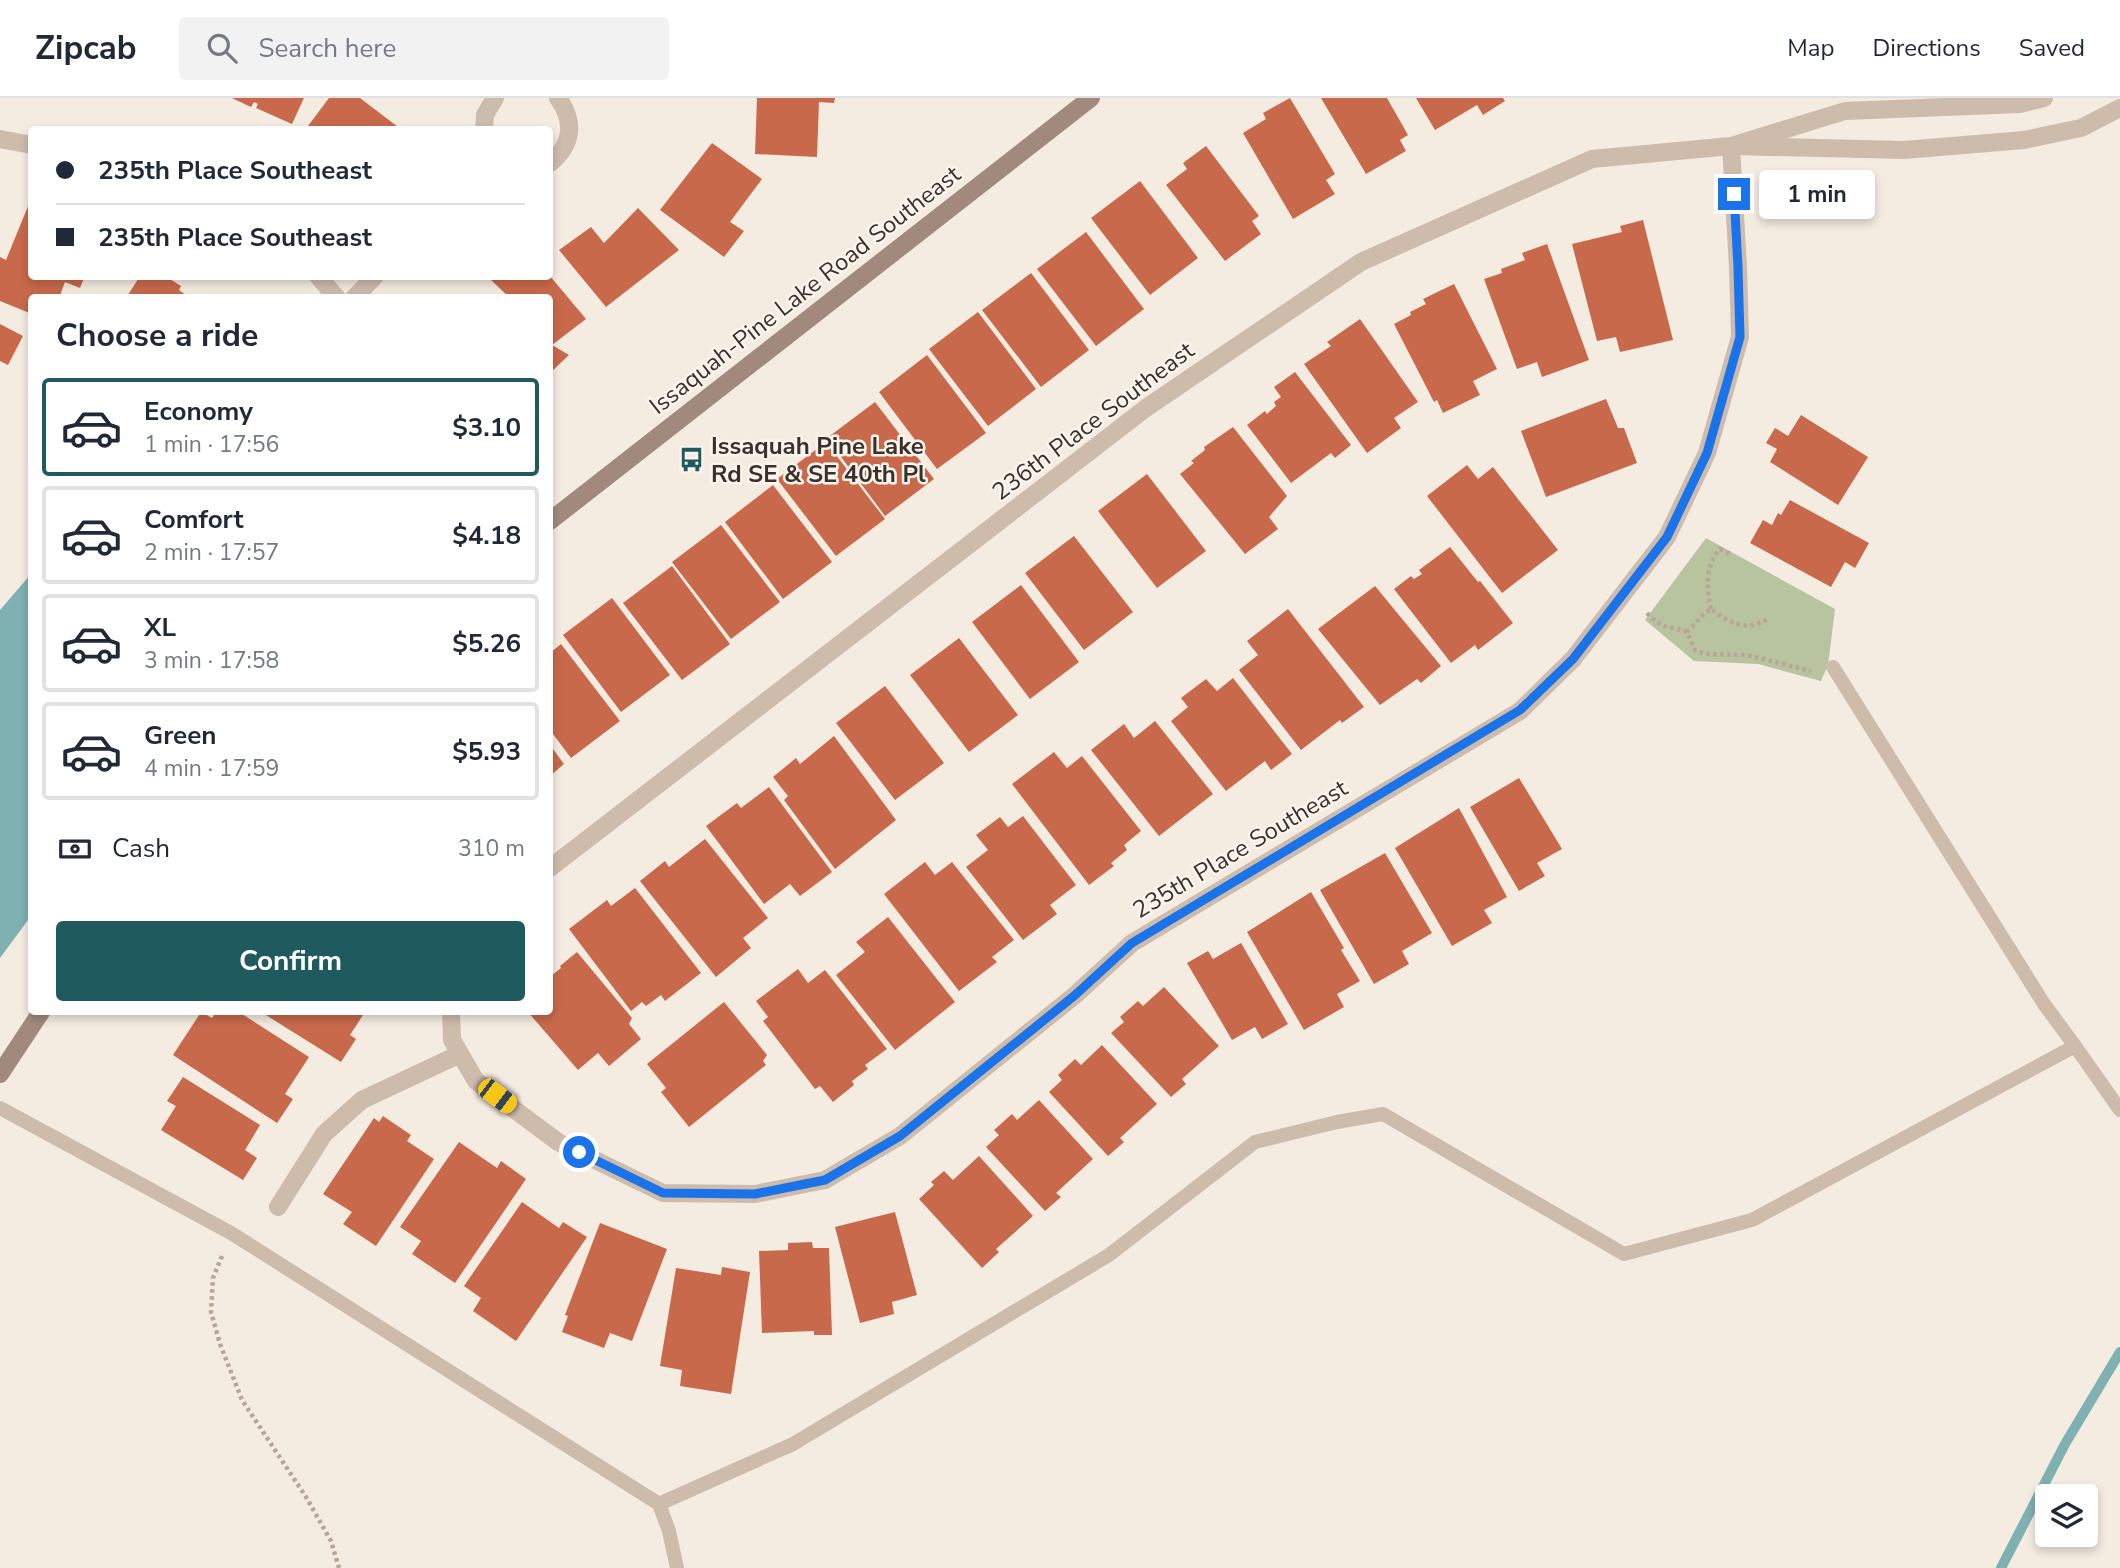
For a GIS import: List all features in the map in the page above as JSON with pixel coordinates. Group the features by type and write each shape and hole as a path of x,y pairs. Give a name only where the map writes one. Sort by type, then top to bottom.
{"main road":[{"name":"Issaquah-Pine Lake Road Southeast","path":"553,519 1091,98"},
{"path":"0,1074 39,1015"}],"street":[{"path":"484,126 485,115 495,98"},
{"path":"553,160 562,151 568,138 566,109 558,98"},
{"name":"236th Place Southeast","path":"1731,146 1844,110 2020,104 2044,98"},
{"name":"236th Place Southeast","path":"553,865 1146,408 1361,262 1592,159 1731,146 1904,150 2024,140 2081,128 2120,108"},
{"path":"0,139 28,144"},
{"name":"235th Place Southeast","path":"460,1054 476,1081 558,1142 663,1193 755,1194 825,1180 900,1136 1074,996 1132,943 1520,710 1573,659 1667,537 1707,453 1740,337 1731,146"},
{"path":"321,280 334,294"},
{"path":"358,294 371,280"},
{"path":"278,1207 324,1134 362,1100 460,1054 452,1040 451,1015"}],"lane":[{"path":"1835,671 2037,993 2120,1110"},
{"path":"659,1504 793,1444 1109,1255 1255,1142 1383,1114 1624,1254 1752,1220 2075,1046"},
{"path":"0,1108 231,1233 659,1504 669,1531 677,1568"}],"path":[{"path":"1732,555 1720,549 1710,565 1707,591 1712,609 1726,620 1740,625 1758,625 1770,618"},
{"path":"1687,632 1712,609"},
{"path":"1647,613 1657,623 1669,629 1687,632"},
{"path":"1687,632 1695,650 1705,654 1747,655 1835,671"},
{"path":"231,1233 213,1278 211,1312 220,1344 242,1400 312,1508 331,1541 339,1568"}],"green space":[{"path":"1706,538 1835,609 1828,665 1821,681 1758,664 1694,661 1645,620"}],"water":[{"path":"28,577 28,920 0,958 0,610"}],"building":[{"path":"232,98 304,98 292,124 256,108 258,104 254,102 251,107"},
{"path":"329,98 360,98 397,126 308,126"},
{"path":"757,98 835,98 834,103 819,102 817,157 755,154"},
{"path":"1290,98 1335,174 1326,180 1335,194 1293,219 1243,133 1266,119 1263,113"},
{"path":"1321,98 1387,98 1408,135 1400,140 1406,151 1366,174"},
{"path":"1416,98 1503,98 1505,101 1483,115 1477,105 1435,130"},
{"path":"712,143 762,179 730,222 744,231 724,257 660,210"},
{"path":"1206,146 1259,216 1252,221 1261,234 1225,261 1166,185 1187,169 1183,163"},
{"path":"1140,181 1198,258 1150,295 1091,218"},
{"path":"28,206 28,280 83,280 80,288 65,282 60,294 28,294 28,312 0,301 0,257 6,260"},
{"path":"638,208 679,250 606,307 559,250 591,227 604,243"},
{"path":"1643,220 1673,340 1620,352 1616,337 1597,341 1572,244 1622,232 1620,226"},
{"path":"1086,232 1144,309 1096,346 1037,269"},
{"path":"1547,244 1589,360 1542,377 1537,362 1517,369 1484,279 1502,273 1501,269 1525,260 1522,253"},
{"path":"1031,273 1089,350 1041,387 982,310"},
{"path":"137,280 171,280 181,286 179,290 184,294 129,294"},
{"path":"491,280 553,280 586,319 553,344 553,294 506,294"},
{"path":"1454,284 1497,369 1473,381 1480,395 1443,413 1437,400 1434,402 1394,324 1426,304 1423,299"},
{"path":"978,312 1036,389 988,426 929,349"},
{"path":"1360,319 1418,402 1394,418 1401,428 1367,453 1304,364 1331,346 1327,342"},
{"path":"0,324 23,336 8,365 0,361"},
{"path":"553,346 569,355 553,370"},
{"path":"927,355 986,433 937,469 879,392"},
{"path":"1295,372 1351,445 1335,458 1331,453 1291,483 1247,425 1276,406 1274,402 1281,397 1274,387"},
{"path":"1606,399 1618,428 1624,428 1637,463 1546,497 1521,431"},
{"path":"875,402 934,479 885,516 827,438"},
{"path":"1801,415 1868,457 1838,505 1770,462 1777,449 1766,443 1775,428 1788,436"},
{"path":"1233,427 1287,496 1269,517 1278,529 1245,554 1180,474 1194,463 1191,461 1205,450 1204,447"},
{"path":"826,442 885,519 836,556 777,479"},
{"path":"1467,465 1478,479 1493,467 1558,550 1502,593 1427,496"},
{"path":"1147,474 1206,551 1157,588 1098,511"},
{"path":"773,485 832,562 783,599 725,522"},
{"path":"1790,500 1869,543 1855,568 1845,562 1831,587 1750,543 1763,520 1772,525 1778,513 1781,515"},
{"path":"721,525 780,602 731,639 672,562"},
{"path":"1074,536 1133,612 1084,650 1025,573"},
{"path":"1450,547 1513,623 1478,650 1475,645 1451,663 1394,589 1411,576 1414,579 1422,574 1419,570"},
{"path":"672,566 730,644 682,680 623,603"},
{"path":"1021,585 1079,662 1030,699 972,622"},
{"path":"1375,586 1441,666 1421,683 1417,679 1380,705 1318,629"},
{"path":"612,598 670,675 621,712 563,635"},
{"path":"1288,609 1364,707 1342,723 1340,720 1301,750 1239,670 1258,655 1247,641"},
{"path":"959,638 1018,715 969,752 910,675"},
{"path":"561,644 620,721 571,758 553,734 553,651"},
{"path":"1233,678 1292,754 1271,770 1265,761 1226,791 1171,721 1188,707 1181,698 1206,679 1217,691"},
{"path":"885,686 944,763 895,800 836,723"},
{"path":"1155,721 1213,794 1159,836 1091,750 1124,724 1134,738"},
{"path":"834,736 896,820 835,869 784,800 788,796 773,777 796,758 800,764"},
{"path":"553,749 564,764 553,773"},
{"path":"1054,752 1067,768 1082,756 1141,831 1124,845 1127,850 1111,863 1114,866 1089,885 1012,784"},
{"path":"1519,778 1562,849 1537,863 1545,876 1519,891 1470,807"},
{"path":"769,787 832,872 800,896 790,884 764,904 706,826 737,803 741,808"},
{"path":"1459,808 1507,897 1484,910 1492,923 1452,946 1395,848"},
{"path":"1023,816 1076,885 1050,905 1057,914 1023,940 966,867 988,850 976,835 1000,817 1008,827"},
{"path":"705,839 768,918 743,938 751,948 716,977 640,881 665,861 669,867"},
{"path":"1385,853 1432,933 1402,951 1409,964 1374,984 1320,890"},
{"path":"925,862 935,875 952,862 1014,940 992,957 997,962 959,991 884,894"},
{"path":"635,888 701,973 665,1001 661,995 646,1006 642,1002 631,1011 569,929 607,900 611,906"},
{"path":"1311,892 1360,981 1337,994 1344,1007 1304,1030 1247,932"},
{"path":"888,917 955,1002 895,1050 836,975 865,952 856,942"},
{"path":"1241,943 1288,1024 1262,1039 1255,1027 1232,1040 1187,963 1208,951 1213,959"},
{"path":"577,952 632,1018 629,1024 641,1039 609,1066 598,1053 578,1070 531,1015 553,1015 553,974"},
{"path":"798,969 808,983 825,970 887,1049 865,1065 868,1069 852,1081 854,1085 833,1102 820,1086 815,1089 763,1021 768,1017 756,1001"},
{"path":"1164,987 1219,1046 1182,1079 1186,1084 1171,1097 1111,1033 1124,1022 1120,1017 1138,1001 1143,1006"},
{"path":"724,1002 767,1055 763,1061 766,1065 689,1127 661,1092 666,1088 647,1064"},
{"path":"199,1015 212,1018 214,1015 244,1015 309,1057 285,1094 293,1099 277,1123 173,1055"},
{"path":"266,1015 363,1015 350,1035 356,1039 341,1062"},
{"path":"1102,1045 1157,1104 1120,1138 1124,1142 1108,1156 1049,1092 1062,1080 1058,1075 1075,1059 1081,1065"},
{"path":"183,1077 260,1125 245,1150 257,1158 243,1180 161,1130 176,1106 167,1101"},
{"path":"1039,1100 1093,1159 1056,1193 1061,1197 1045,1211 986,1147 999,1135 994,1130 1012,1114 1017,1120"},
{"path":"383,1116 411,1135 407,1141 434,1159 376,1246 343,1224 352,1212 323,1194 374,1118 379,1122"},
{"path":"459,1142 497,1168 501,1161 526,1179 455,1283 412,1254 421,1241 400,1227"},
{"path":"979,1156 1033,1216 996,1249 999,1252 982,1268 919,1199 934,1185 931,1182 944,1171 953,1180"},
{"path":"522,1202 559,1228 563,1222 587,1237 516,1341 473,1311 481,1298 464,1286"},
{"path":"895,1212 917,1295 892,1302 894,1314 860,1323 835,1227"},
{"path":"600,1223 667,1249 632,1341 610,1333 604,1348 562,1332 568,1316 565,1315"},
{"path":"812,1242 813,1248 829,1248 832,1335 814,1335 814,1331 762,1333 759,1251 788,1250 788,1243"},
{"path":"722,1267 750,1272 731,1394 680,1386 682,1370 660,1366 676,1268 721,1275"}],"waterway":[{"path":"2001,1568 2065,1444 2120,1352"}],"place":[{"name":"Issaquah Pine Lake Rd SE & SE 40th Pl","path":"691,460"}],"route":[{"path":"579,1152 663,1193 755,1194 825,1180 900,1136 1074,996 1132,943 1520,710 1573,659 1667,537 1707,453 1740,337 1734,194"}]}
